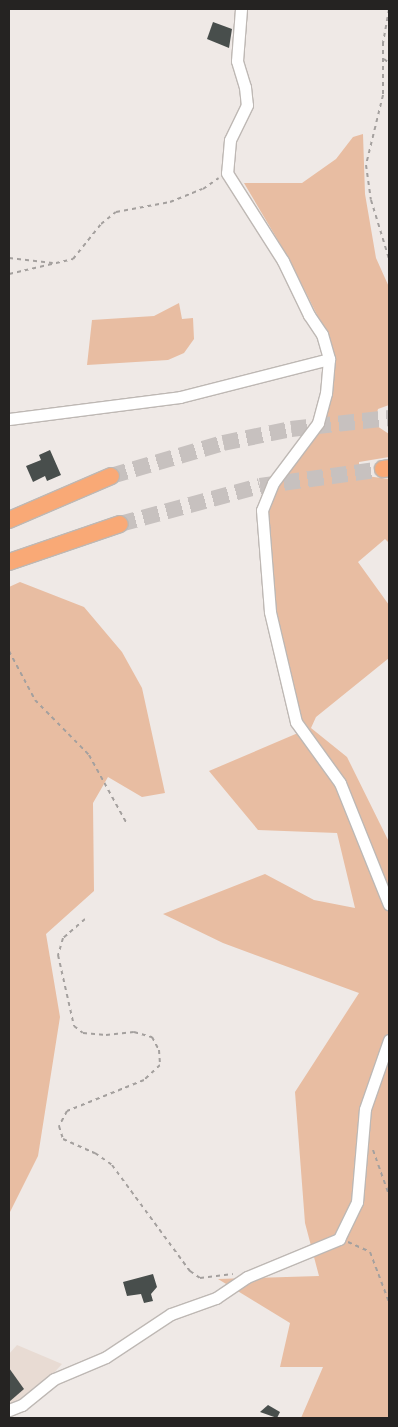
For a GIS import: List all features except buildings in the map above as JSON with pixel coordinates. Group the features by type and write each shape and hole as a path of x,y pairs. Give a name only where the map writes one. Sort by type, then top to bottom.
{"highway":[{"path":"9,520 111,476"},
{"path":"9,562 120,524"}],"street":[{"path":"241,9 237,61 246,105 230,140 227,173 283,261 309,315 322,334 329,359 326,398 318,423 273,483 262,510 268,563 267,586 281,667 296,722 340,783 389,905"},
{"path":"9,419 180,397 329,359"},
{"path":"9,1410 22,1405 54,1379 106,1357 171,1314 216,1298 247,1277 257,1275 339,1238 356,1202 364,1109 389,1040"}],"path":[{"path":"389,9 383,94 366,165 371,200 389,259"},
{"path":"384,59 389,63"},
{"path":"9,274 73,259 101,224 116,212 170,202 203,189 227,173"},
{"path":"9,258 55,263"},
{"path":"9,651 35,700 89,755 126,822"},
{"path":"85,919 63,938 58,955 74,1026 83,1033 106,1036 134,1032 152,1037 159,1050 160,1065 144,1080 67,1111 59,1126 63,1139 96,1153 112,1165 176,1255 200,1278 246,1271 257,1275"},
{"path":"372,1143 389,1195"},
{"path":"339,1238 370,1252 389,1302"}],"shaded area":[{"path":"363,134 365,194 376,258 389,287 389,405 378,409 374,424 389,434 389,457 359,462 359,475 389,479 389,543 385,539 358,562 389,605 389,658 316,717 311,728 347,757 389,842 389,1418 301,1418 323,1367 280,1367 290,1323 218,1279 319,1276 305,1223 295,1092 359,993 223,943 163,914 265,874 314,900 355,908 337,833 258,830 209,771 305,730 300,721 271,592 263,517 281,477 304,453 317,431 332,386 332,352 326,333 289,259 244,183 302,183 336,159 353,137"},
{"path":"179,303 182,319 193,318 194,339 184,353 168,360 87,365 92,320 154,316"},
{"path":"20,582 84,607 122,652 142,688 165,793 142,797 108,777 93,803 94,891 46,934 60,1017 38,1156 9,1214 9,587"},
{"path":"17,1345 62,1364 30,1399 9,1406 9,1354"}],"tunnel":[{"path":"111,476 223,443 291,429 389,418"},
{"path":"120,524 260,486 383,469"}]}
